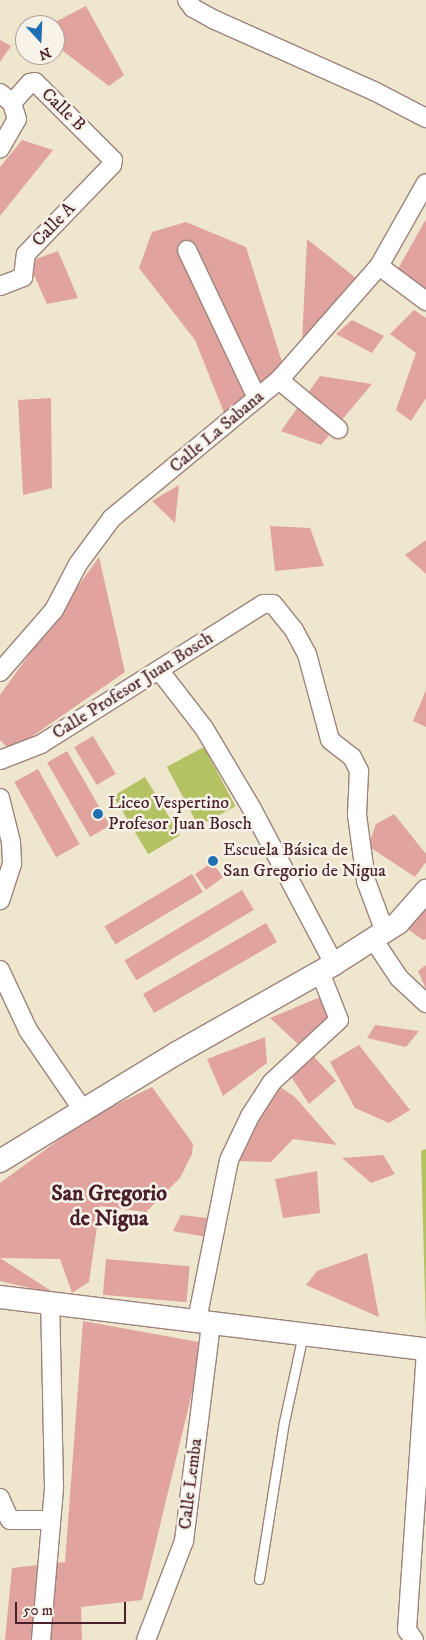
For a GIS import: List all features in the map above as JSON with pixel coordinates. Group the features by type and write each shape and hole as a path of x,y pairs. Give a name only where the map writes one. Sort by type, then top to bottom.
{"street":[{"path":"187,0 193,8 215,20 374,91 426,118"},
{"name":"Calle B","path":"6,98 30,83 35,82 112,160"},
{"path":"0,148 17,119 6,98"},
{"name":"Calle A","path":"0,286 23,277 26,254 112,165 112,160"},
{"name":"Calle La Sabana","path":"0,672 54,610 78,564 112,518 279,380 379,266 426,183"},
{"path":"188,250 257,398"},
{"path":"379,266 426,301"},
{"path":"279,380 338,429"},
{"name":"Calle Profesor Juan Bosch","path":"0,760 41,744 263,604 273,604 294,630 306,654 330,740 352,758 359,771 357,815 366,881 379,935"},
{"path":"159,670 204,728 248,801 327,968"},
{"path":"0,798 10,842 12,864 0,900"},
{"path":"0,1161 82,1109 327,968 398,923 426,891"},
{"path":"379,935 399,978 426,1003"},
{"name":"Calle Lemba","path":"146,1640 184,1541 204,1321 229,1160 246,1124 272,1082 339,1020 327,968"},
{"path":"0,970 28,1030 82,1109"},
{"path":"0,1297 426,1349"},
{"path":"41,1640 54,1487 50,1303"},
{"path":"414,1640 407,1630 426,1354"},
{"path":"0,1498 10,1520 51,1520"}],"lane":[{"path":"259,1579 284,1422 303,1333"}],"green space":[{"path":"204,747 235,806 198,826 167,767"},
{"path":"145,777 180,835 148,854 113,796"},
{"path":"426,1149 426,1332 421,1151"}],"building":[{"path":"86,6 124,75 109,86 65,53 65,17"},
{"path":"0,40 11,46 0,62"},
{"path":"22,140 53,150 0,216 0,167"},
{"path":"426,219 426,296 395,274"},
{"path":"186,222 246,247 283,365 225,415 195,340 139,268 152,232"},
{"path":"307,239 356,278 302,342"},
{"path":"58,251 78,298 47,304 28,262"},
{"path":"414,310 426,318 426,398 411,421 396,410 416,353 390,334"},
{"path":"352,320 384,336 372,353 336,334"},
{"path":"320,376 372,384 321,445 281,431"},
{"path":"51,398 52,488 23,495 18,400"},
{"path":"179,485 175,523 152,501"},
{"path":"270,526 310,528 324,566 275,571"},
{"path":"426,540 426,574 405,555"},
{"path":"99,557 125,672 11,751 0,740 0,695"},
{"path":"426,690 426,727 413,721"},
{"path":"93,736 116,774 97,785 74,747"},
{"path":"67,751 110,825 90,837 47,762"},
{"path":"38,769 80,844 56,857 14,782"},
{"path":"394,814 426,854 426,862 415,877 368,846 376,824"},
{"path":"212,862 223,877 206,890 195,874"},
{"path":"192,874 203,892 115,945 105,927"},
{"path":"242,890 254,910 136,980 125,961"},
{"path":"426,907 426,939 423,940 405,927"},
{"path":"266,923 277,942 154,1013 143,994"},
{"path":"426,965 426,989 418,971"},
{"path":"325,995 337,1020 298,1044 270,1018"},
{"path":"375,1025 419,1031 406,1047 367,1038"},
{"path":"265,1037 267,1063 223,1096 207,1059"},
{"path":"359,1045 410,1110 389,1123 355,1108 330,1062"},
{"path":"310,1052 336,1081 309,1104 292,1078"},
{"path":"279,1086 295,1097 337,1145 293,1139 271,1162 235,1161"},
{"path":"152,1087 193,1144 192,1154 180,1178 146,1212 100,1206 89,1282 72,1293 60,1259 0,1258 0,1183 87,1119"},
{"path":"383,1155 395,1174 371,1183 342,1158"},
{"path":"317,1171 320,1213 283,1218 275,1179"},
{"path":"181,1215 208,1218 207,1237 173,1231"},
{"path":"367,1253 379,1317 306,1285 317,1271"},
{"path":"0,1258 56,1294 0,1281"},
{"path":"106,1259 190,1266 187,1302 103,1295"},
{"path":"83,1321 204,1343 142,1600 81,1607 82,1640 5,1640 12,1568 65,1562"}],"place":[{"name":"Liceo Vespertino Profesor Juan Bosch","path":"98,814"},
{"name":"Escuela Básica de San Gregorio de Nigua","path":"213,861"}],"district":[{"name":"San Gregorio de Nigua","path":"109,1206"}]}
